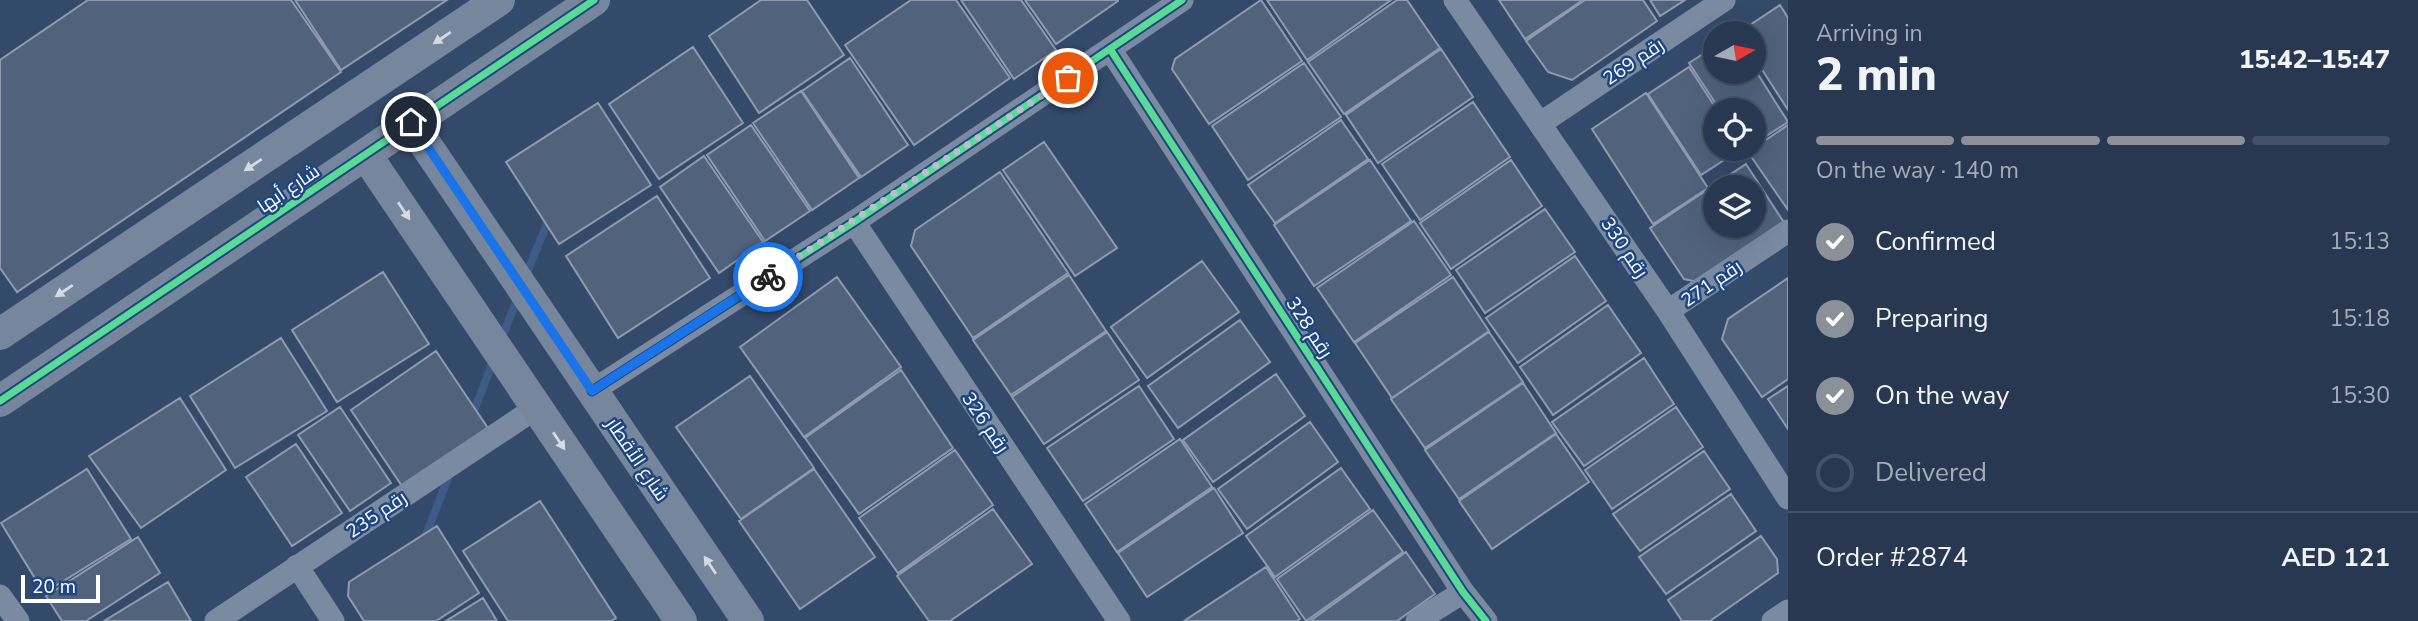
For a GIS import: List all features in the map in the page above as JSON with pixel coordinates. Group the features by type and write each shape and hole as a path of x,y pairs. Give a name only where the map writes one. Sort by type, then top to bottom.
{"street":[{"name":"شارع أبها","path":"0,334 499,0"},
{"name":"شارع أبها","path":"0,401 594,0"},
{"path":"592,391 854,222 1182,0"},
{"name":"رقم 330","path":"1455,0 1668,311 1788,498"},
{"name":"رقم 269","path":"1541,123 1724,0"},
{"name":"رقم 328","path":"1110,49 1463,592 1486,621"},
{"name":"شارع الأقطار","path":"411,122 748,621"},
{"path":"366,155 681,621"},
{"name":"رقم 326","path":"854,222 1119,621"},
{"name":"رقم 271","path":"1668,311 1788,231"},
{"name":"رقم 235","path":"216,621 536,408"},
{"path":"297,566 333,621"},
{"path":"1417,621 1463,592"},
{"path":"0,596 18,621"},
{"path":"1773,621 1788,611"}],"building":[{"path":"88,0 291,0 341,72 17,292 0,268 0,60"},
{"path":"295,0 447,0 341,70"},
{"path":"761,0 807,0 844,55 759,113 709,36"},
{"path":"911,0 956,0 1010,78 914,145 845,45"},
{"path":"961,0 1021,0 1056,50 1014,79"},
{"path":"1025,0 1118,0 1118,1 1056,44"},
{"path":"1261,0 1302,61 1209,124 1172,69 1175,59"},
{"path":"1267,0 1391,0 1307,60"},
{"path":"1397,0 1407,0 1440,48 1344,114 1308,62"},
{"path":"1499,0 1583,0 1525,39"},
{"path":"1585,0 1643,0 1657,21 1572,80 1548,72 1526,41"},
{"path":"1650,0 1685,0 1660,16"},
{"path":"1780,5 1788,18 1788,110 1766,76 1766,21 1756,21"},
{"path":"693,47 743,123 659,179 609,104"},
{"path":"1441,49 1473,97 1378,163 1346,115"},
{"path":"1703,54 1703,84 1764,84 1788,122 1766,136 1766,98 1712,98 1689,63"},
{"path":"850,58 908,145 861,177 802,91"},
{"path":"1304,63 1341,117 1248,180 1212,126"},
{"path":"1689,67 1709,98 1703,98 1703,161 1723,161 1701,175 1648,94"},
{"path":"801,91 859,178 812,210 753,123"},
{"path":"1646,93 1703,180 1703,191 1653,224 1592,129"},
{"path":"1473,102 1510,157 1420,220 1382,164"},
{"path":"598,103 651,185 559,244 506,162"},
{"path":"1341,120 1368,159 1275,223 1248,185"},
{"path":"751,125 810,211 765,241 707,155"},
{"path":"1788,125 1788,210 1754,161 1766,161 1766,140"},
{"path":"1044,142 1117,248 1075,276 1003,170"},
{"path":"704,156 763,242 719,273 660,187"},
{"path":"1370,160 1411,221 1314,286 1274,225"},
{"path":"1511,160 1542,206 1451,269 1420,223"},
{"path":"1746,164 1753,175 1730,175"},
{"path":"1000,172 1068,273 973,338 911,246 915,230"},
{"path":"1703,193 1703,238 1764,238 1698,282 1684,279 1650,228"},
{"path":"1766,195 1785,224 1766,237"},
{"path":"657,196 710,278 618,338 566,256"},
{"path":"1545,209 1575,252 1485,313 1456,270"},
{"path":"1414,221 1451,275 1354,342 1317,288"},
{"path":"1575,256 1606,301 1518,363 1486,318"},
{"path":"1202,261 1239,312 1147,378 1111,327"},
{"path":"383,272 429,344 337,402 292,330"},
{"path":"1069,275 1106,331 1011,395 973,340"},
{"path":"837,277 901,367 804,437 740,347"},
{"path":"1453,277 1489,331 1392,398 1355,343"},
{"path":"1788,278 1788,379 1762,397 1722,339 1728,319"},
{"path":"1608,305 1641,353 1553,415 1520,367"},
{"path":"1240,320 1270,362 1178,428 1148,386"},
{"path":"1107,332 1139,380 1044,444 1012,397"},
{"path":"1489,332 1523,382 1425,448 1391,399"},
{"path":"281,338 327,411 235,468 190,396"},
{"path":"436,351 496,440 410,498 351,410"},
{"path":"1644,358 1674,404 1584,466 1552,422"},
{"path":"901,370 953,448 859,514 805,438"},
{"path":"1276,374 1305,416 1213,482 1183,440"},
{"path":"750,376 814,468 741,519 676,427"},
{"path":"1523,383 1556,433 1459,499 1425,450"},
{"path":"1139,386 1174,439 1083,501 1047,448"},
{"path":"1788,386 1788,429 1768,399"},
{"path":"180,398 226,470 141,528 89,456"},
{"path":"340,407 391,483 350,511 298,435"},
{"path":"1676,407 1703,447 1612,509 1585,470"},
{"path":"1310,422 1338,462 1247,529 1218,489"},
{"path":"1556,434 1589,482 1492,549 1459,501"},
{"path":"1180,439 1212,487 1117,552 1085,504"},
{"path":"296,444 342,513 292,546 246,477"},
{"path":"955,450 993,505 898,573 859,518"},
{"path":"1704,451 1730,489 1640,551 1613,514"},
{"path":"1341,468 1370,509 1275,577 1246,536"},
{"path":"87,469 131,539 44,593 1,523"},
{"path":"814,469 875,557 800,609 739,521"},
{"path":"1214,488 1243,533 1147,597 1118,553"},
{"path":"1731,494 1756,531 1666,594 1639,557"},
{"path":"540,501 616,618 611,621 508,621 463,551"},
{"path":"993,509 1032,564 950,621 929,621 897,576"},
{"path":"1373,510 1403,552 1306,621 1277,579"},
{"path":"437,526 479,593 436,621 364,621 348,596 349,582"},
{"path":"1761,536 1777,559 1778,573 1710,621 1682,621 1668,600"},
{"path":"138,537 160,573 86,621 62,621 46,596"},
{"path":"1406,552 1435,594 1397,621 1310,621"},
{"path":"1266,567 1300,619 1297,621 1184,621"},
{"path":"168,582 191,621 104,621"},
{"path":"483,598 497,621 446,621"}],"waterway":[{"path":"525,278 550,216"},
{"path":"501,340 518,297"},
{"path":"472,416 494,359"},
{"path":"424,540 450,473"}],"cycle path":[{"path":"0,401 594,0"},
{"path":"592,391 854,222 1182,0"},
{"path":"1110,49 1463,592 1486,621"}],"way so far":[{"path":"768,277 1068,78"}],"route":[{"path":"411,122 592,391 768,277"}]}
